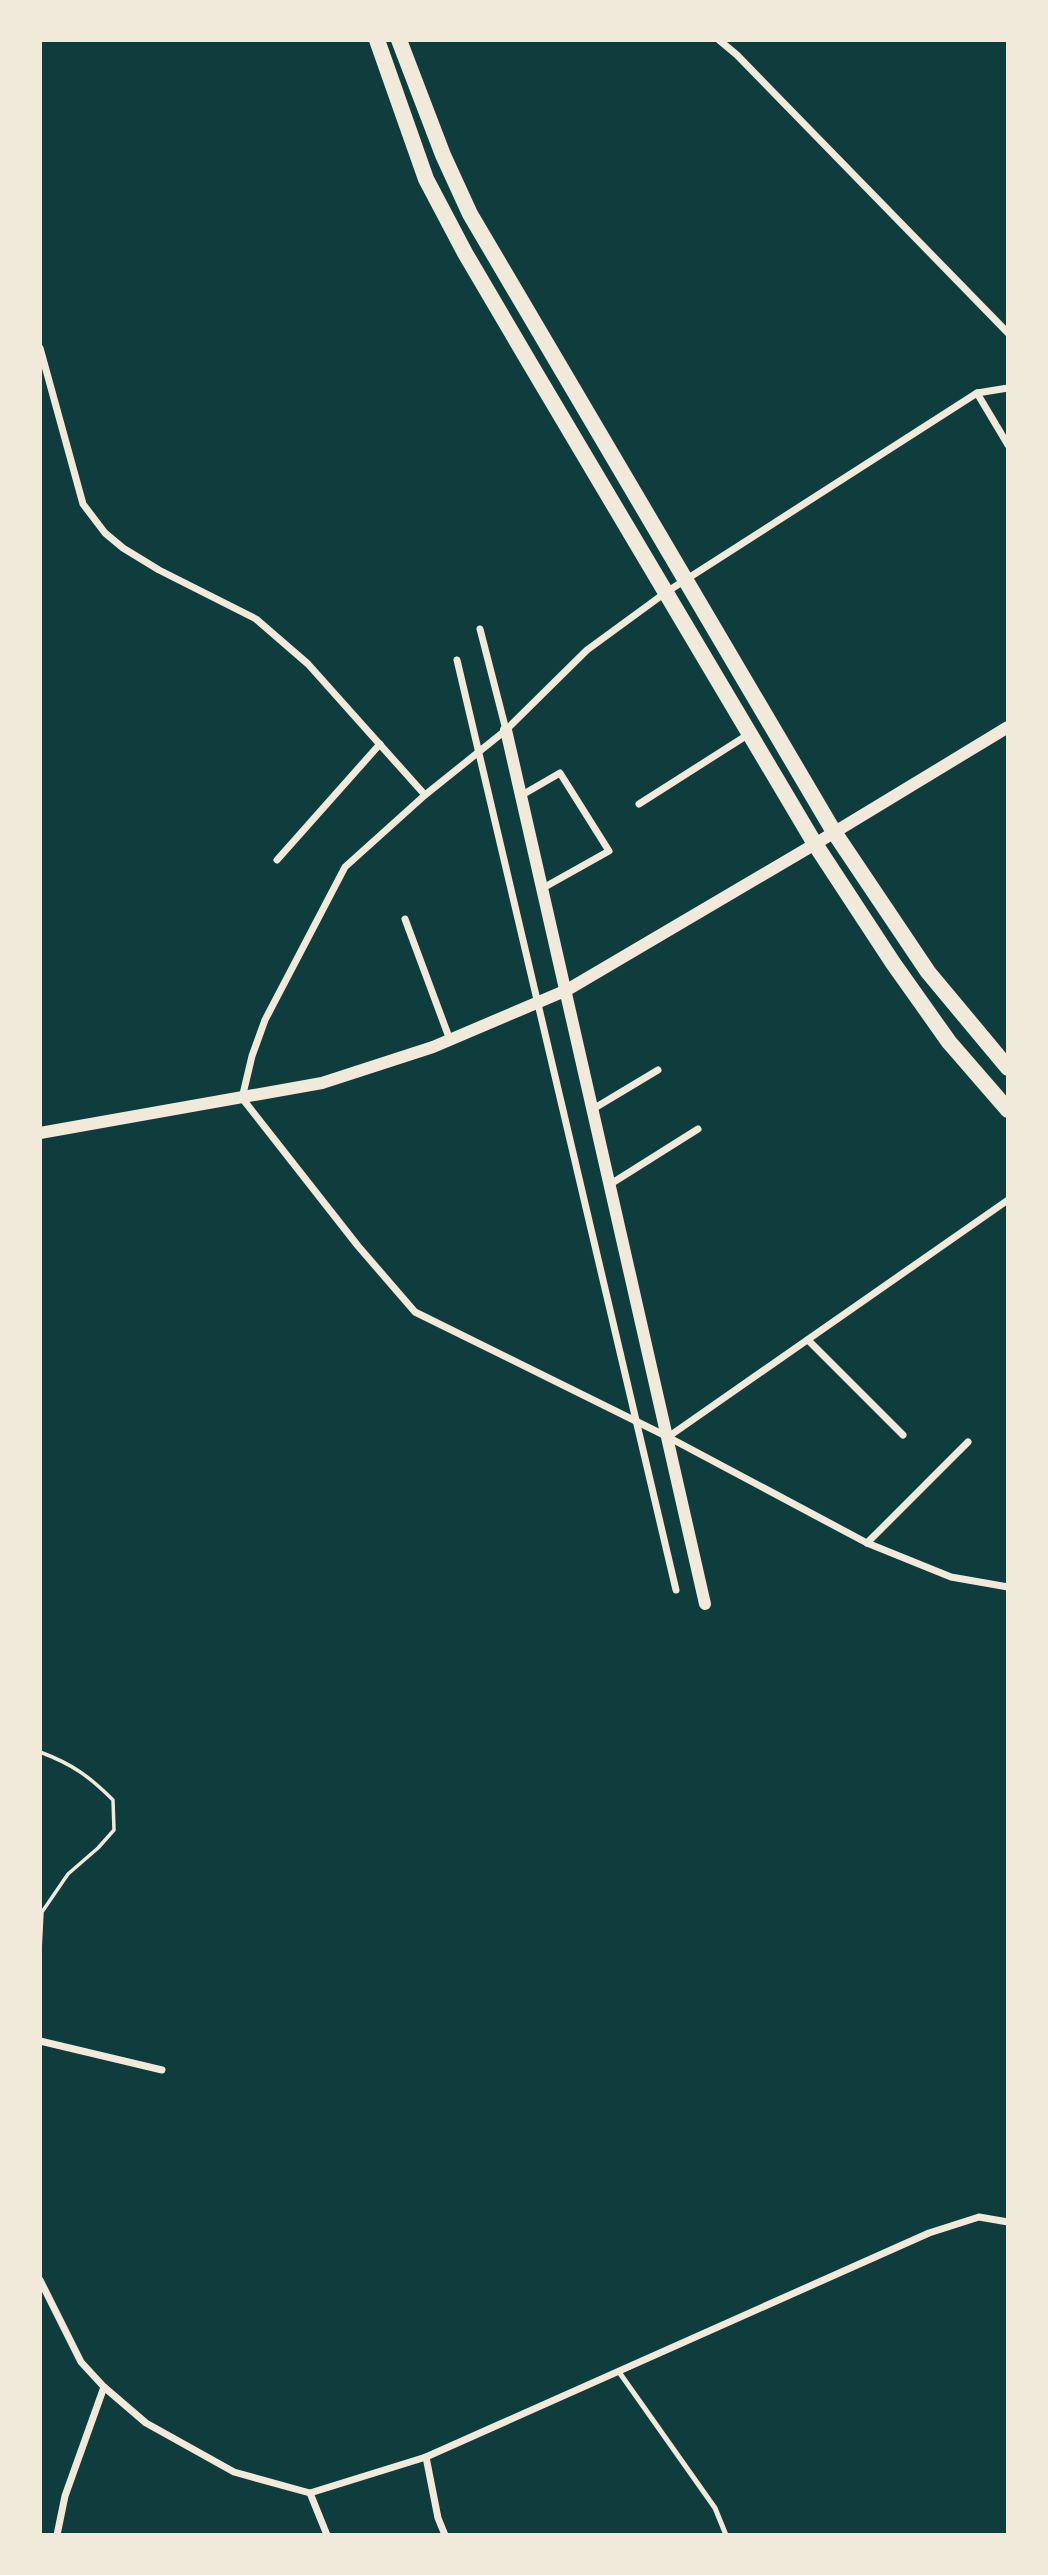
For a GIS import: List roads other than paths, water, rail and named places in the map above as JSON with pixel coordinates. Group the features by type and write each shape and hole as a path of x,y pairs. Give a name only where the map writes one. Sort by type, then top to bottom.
{"main road":[{"path":"377,40 426,179 465,253 665,593 815,844 893,963 949,1042 1008,1110"},
{"path":"398,40 470,214 834,832 928,972 1008,1068"}],"street":[{"path":"719,40 737,55 1008,333"},
{"path":"40,348 83,505 105,533 159,570 256,619 308,664 425,795"},
{"path":"242,1098 252,1056 265,1020 345,867 425,795 506,730 587,650 665,593 977,393 1008,388"},
{"path":"977,393 1008,445"},
{"path":"480,629 522,795 661,1420 668,1437 705,1604"},
{"path":"457,660 676,1590"},
{"path":"40,1133 322,1083 450,1040 567,990 1008,727"},
{"path":"639,804 749,734"},
{"path":"277,860 380,744"},
{"path":"522,795 560,773 609,851 543,888"},
{"path":"405,919 450,1040"},
{"path":"593,1109 658,1070"},
{"path":"242,1098 358,1246 415,1312 668,1437 867,1543 951,1577 1008,1587"},
{"path":"610,1185 698,1129"},
{"path":"668,1437 1008,1200"},
{"path":"808,1339 903,1435"},
{"path":"867,1543 968,1442"},
{"path":"40,2041 162,2070"},
{"path":"40,2280 81,2362 104,2387 146,2423 234,2472 310,2493 426,2457 929,2233 979,2217 1008,2222"},
{"path":"57,2535 65,2496 104,2387"},
{"path":"426,2457 445,2535"},
{"path":"310,2493 327,2535"}],"lane":[{"path":"619,2372 715,2508 726,2535"}]}
